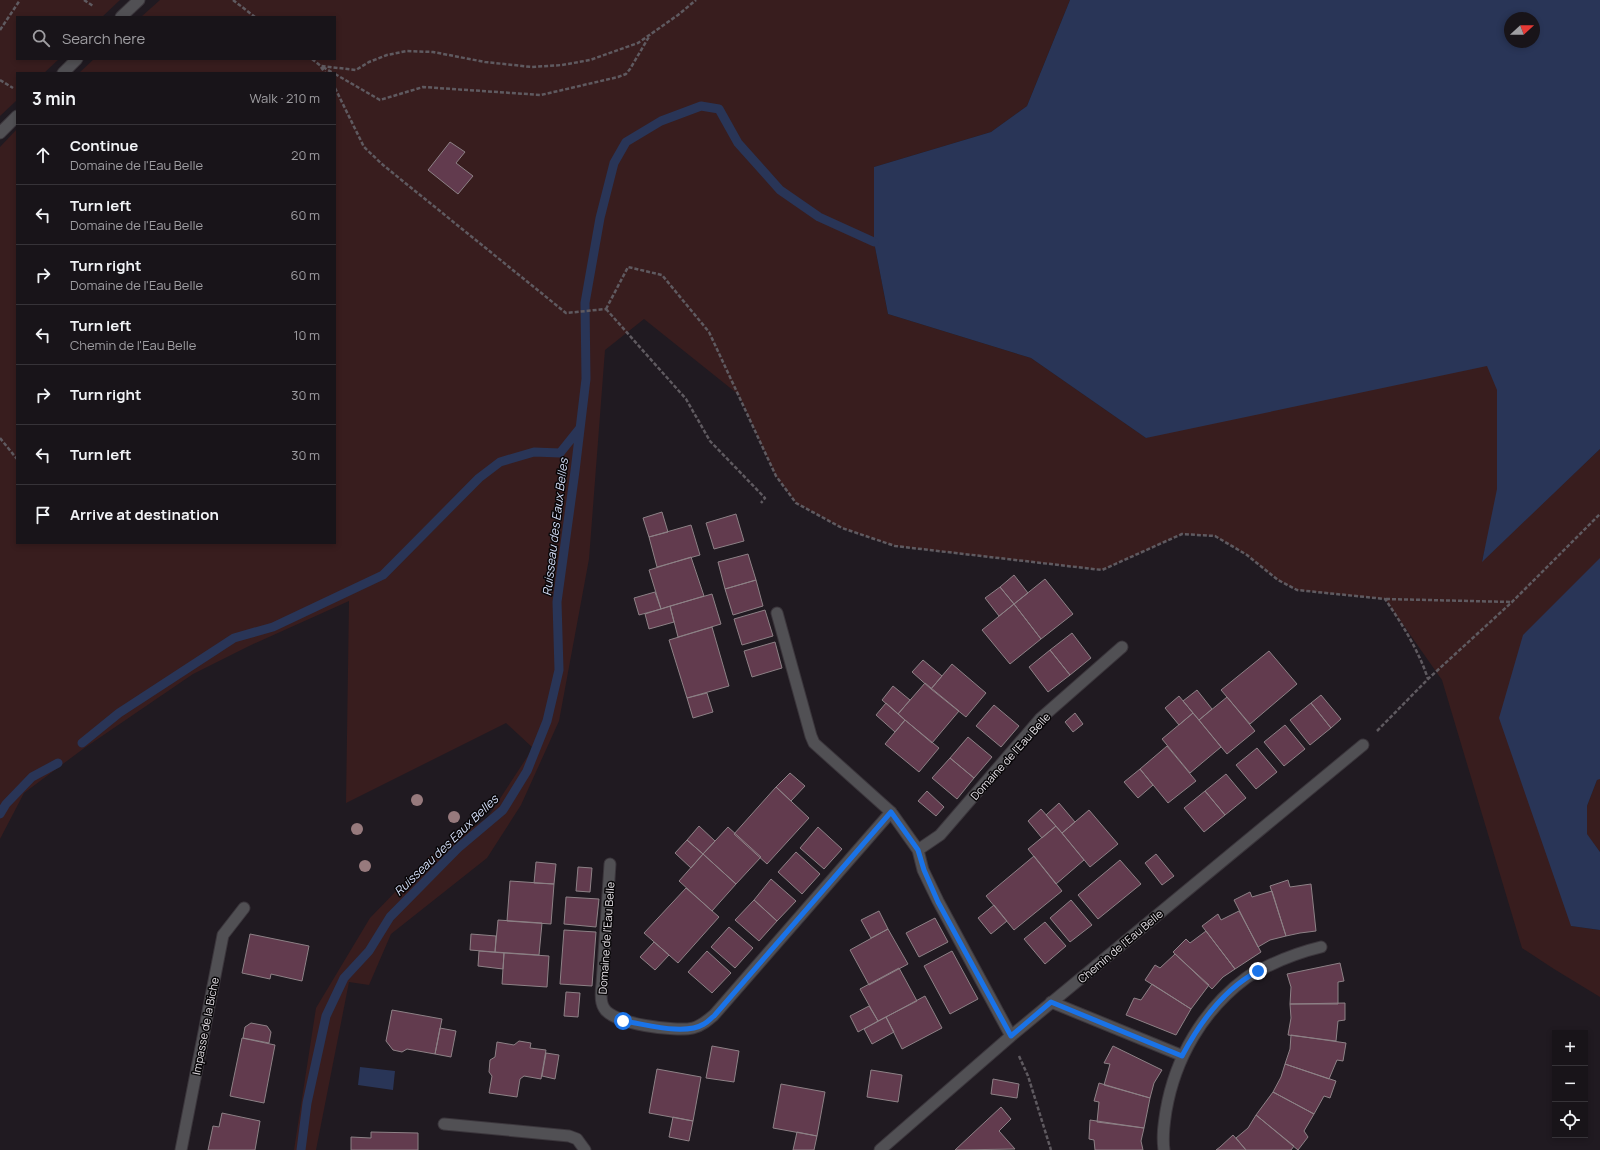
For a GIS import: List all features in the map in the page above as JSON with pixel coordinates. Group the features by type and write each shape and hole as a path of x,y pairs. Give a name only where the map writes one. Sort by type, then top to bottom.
{"street":[{"path":"123,16 139,0"},
{"path":"64,72 76,60"},
{"path":"0,133 16,117"},
{"path":"777,613 814,743 891,812 918,850 924,870 938,902 1011,1036"},
{"name":"Domaine de l'Eau Belle","path":"918,850 940,835 1040,719 1122,648"},
{"name":"Chemin de l'Eau Belle","path":"880,1150 1051,1002 1363,745"},
{"name":"Domaine de l'Eau Belle","path":"610,864 601,998 604,1008 612,1016 623,1021 668,1028 692,1028 704,1024 714,1016 891,812"},
{"name":"Impasse de la Biche","path":"181,1150 223,935 244,908"},
{"path":"1164,1150 1162,1136 1168,1101 1177,1068 1191,1039 1208,1014 1226,995 1246,978 1288,956 1321,947"},
{"path":"1051,1002 1182,1056"},
{"path":"444,1124 569,1136 576,1139 585,1150"}],"path":[{"path":"0,30 20,0"},
{"path":"84,0 93,6"},
{"path":"233,0 254,16"},
{"path":"321,66 356,70 368,62 387,55 408,51 433,52 485,62 532,67 562,65 590,60 638,43 678,15 696,0"},
{"path":"336,75 380,100 423,87 541,95 626,74 630,70 650,35"},
{"path":"313,60 331,72"},
{"path":"321,66 324,72"},
{"path":"0,80 13,88"},
{"path":"336,90 364,147 383,165 566,313 606,309"},
{"path":"606,309 628,267 662,275 709,332 776,476 796,503 842,528 895,546 1102,570 1182,534 1215,536 1247,554 1278,580 1297,590 1385,599 1512,602"},
{"path":"606,309 686,399 710,442 765,498 761,503"},
{"path":"0,438 16,458"},
{"path":"1363,745 1428,679 1512,602 1600,514"},
{"path":"1385,599 1407,632 1422,659 1428,679"},
{"path":"1011,1036 1028,1076 1051,1150"}],"shaded area":[{"path":"0,0 120,0 103,16 16,16 16,60 58,60 45,72 16,72 16,101 0,116"},
{"path":"160,0 1070,0 1027,106 991,132 874,167 874,242 888,314 1031,358 1146,438 1547,302 1482,561 1600,449 1600,586 1571,926 1600,930 1600,997 1522,948 1442,680 1385,599 1297,590 1278,580 1247,555 1215,536 1182,534 1102,570 895,546 842,528 796,503 776,476 739,395 644,319 605,350 589,559 559,721 521,805 487,858 391,934 369,985 349,982 316,1150 294,1150 316,1008 370,918 429,857 488,817 533,748 506,723 346,803 349,601 249,646 193,674 83,749 24,793 0,839 0,147 16,130 16,544 336,544 336,72 80,72 93,60 336,60 336,16 142,16"},
{"path":"1600,778 1600,852 1587,835 1587,806 1597,780"}],"water":[{"path":"1070,0 1600,0 1600,449 1482,562 1497,489 1497,390 1487,366 1146,438 1031,358 888,314 874,242 874,167 991,132 1027,106"},
{"path":"1600,558 1600,779 1597,780 1587,806 1587,834 1600,852 1600,930 1571,926 1499,718 1523,635"},
{"path":"360,1067 395,1071 393,1090 358,1085"}],"building":[{"path":"450,142 465,152 456,163 473,176 458,194 428,170"},
{"path":"662,512 668,532 649,537 643,518"},
{"path":"736,514 744,541 714,549 706,523"},
{"path":"691,525 700,555 657,567 649,537"},
{"path":"748,554 756,580 725,589 718,562"},
{"path":"691,557 704,596 661,609 649,570"},
{"path":"1014,575 1028,593 1014,604 1000,587"},
{"path":"1045,579 1073,614 1041,639 1014,604"},
{"path":"756,580 763,606 733,615 725,589"},
{"path":"1000,587 1014,604 999,616 985,598"},
{"path":"655,592 661,609 639,615 634,598"},
{"path":"712,594 721,624 678,637 670,606"},
{"path":"1014,604 1041,639 1010,664 982,630"},
{"path":"670,606 674,622 649,629 645,614"},
{"path":"765,610 773,636 742,645 734,619"},
{"path":"712,627 729,686 687,698 669,640"},
{"path":"1072,633 1091,658 1070,675 1050,650"},
{"path":"775,642 782,668 752,677 744,651"},
{"path":"1050,650 1070,675 1048,692 1029,667"},
{"path":"1269,651 1297,684 1250,724 1221,690"},
{"path":"923,660 942,676 931,689 912,672"},
{"path":"952,664 986,693 966,717 931,689"},
{"path":"925,683 959,711 932,743 898,714"},
{"path":"893,686 910,700 898,714 882,700"},
{"path":"1197,690 1212,709 1199,720 1183,701"},
{"path":"707,693 713,712 693,718 687,698"},
{"path":"1321,695 1341,719 1331,728 1311,703"},
{"path":"1179,696 1193,713 1179,725 1165,708"},
{"path":"1227,697 1255,731 1227,754 1199,720"},
{"path":"886,703 905,720 895,732 876,715"},
{"path":"1311,703 1331,728 1310,745 1290,720"},
{"path":"994,705 1019,726 1001,747 976,726"},
{"path":"1075,713 1083,724 1073,732 1065,722"},
{"path":"1193,713 1221,747 1190,773 1162,739"},
{"path":"905,720 939,748 919,772 885,744"},
{"path":"1285,725 1305,749 1284,766 1264,742"},
{"path":"968,737 992,757 974,778 950,758"},
{"path":"1167,746 1196,781 1168,803 1140,769"},
{"path":"1257,748 1277,772 1256,789 1236,765"},
{"path":"950,758 974,778 957,799 932,778"},
{"path":"1140,769 1153,785 1138,798 1124,782"},
{"path":"790,773 805,786 791,801 776,787"},
{"path":"1226,774 1246,798 1225,815 1205,791"},
{"path":"776,787 809,818 767,864 734,834"},
{"path":"927,791 944,807 936,816 918,801"},
{"path":"1205,791 1225,815 1204,832 1184,808"},
{"path":"1059,803 1075,822 1062,833 1046,815"},
{"path":"1041,809 1056,826 1042,838 1028,821"},
{"path":"1089,810 1118,844 1090,867 1062,833"},
{"path":"699,826 715,841 703,854 687,840"},
{"path":"1056,826 1084,860 1056,884 1028,849"},
{"path":"728,827 761,857 736,884 703,854"},
{"path":"818,827 842,849 824,869 800,848"},
{"path":"687,840 703,854 691,868 675,853"},
{"path":"796,852 820,874 802,894 778,872"},
{"path":"703,854 736,884 712,911 679,881"},
{"path":"1156,854 1174,876 1162,885 1145,863"},
{"path":"1034,856 1062,891 1014,930 986,896"},
{"path":"1120,860 1141,884 1098,919 1078,895"},
{"path":"536,862 556,864 554,884 534,883"},
{"path":"578,867 592,868 590,892 576,891"},
{"path":"771,879 796,901 777,921 754,900"},
{"path":"1288,880 1290,887 1311,884 1316,931 1286,936 1270,886"},
{"path":"510,881 554,884 551,924 507,921"},
{"path":"686,888 719,917 678,963 644,933"},
{"path":"1272,891 1286,936 1270,940 1258,947 1234,900 1250,892 1252,897"},
{"path":"566,897 599,899 596,927 564,924"},
{"path":"754,900 777,921 759,941 735,920"},
{"path":"1071,900 1092,925 1070,942 1050,918"},
{"path":"994,905 1007,921 991,934 978,918"},
{"path":"879,911 888,929 871,938 861,920"},
{"path":"1239,911 1261,952 1235,969 1202,926 1218,914 1221,920"},
{"path":"935,918 948,942 919,957 906,933"},
{"path":"498,920 542,923 539,955 495,952"},
{"path":"1045,922 1066,946 1045,964 1024,939"},
{"path":"729,927 753,948 735,968 711,947"},
{"path":"888,929 908,964 869,985 850,950"},
{"path":"564,930 596,932 592,986 560,984"},
{"path":"1206,931 1235,969 1223,977 1212,989 1173,952 1186,939 1190,943"},
{"path":"250,934 309,946 302,981 271,974 270,979 242,973"},
{"path":"471,934 496,936 495,952 470,950"},
{"path":"654,942 669,955 655,970 640,957"},
{"path":"479,951 504,953 503,969 478,966"},
{"path":"707,951 731,973 712,993 688,972"},
{"path":"952,951 978,999 950,1014 924,966"},
{"path":"504,953 549,956 547,987 502,984"},
{"path":"1175,954 1209,985 1191,1009 1145,980 1155,965 1160,968"},
{"path":"1340,963 1344,981 1338,982 1338,1004 1290,1004 1291,987 1287,974"},
{"path":"899,968 917,1001 878,1021 860,989"},
{"path":"1152,984 1191,1009 1176,1035 1126,1015 1134,998 1141,1000"},
{"path":"566,992 580,993 578,1017 564,1016"},
{"path":"925,996 942,1028 902,1049 886,1017"},
{"path":"1345,1003 1345,1020 1338,1021 1336,1041 1288,1035 1291,1018 1290,1004"},
{"path":"869,1006 878,1021 858,1032 850,1016"},
{"path":"392,1010 442,1019 435,1054 407,1049 402,1052 393,1050 386,1041"},
{"path":"886,1017 894,1032 872,1044 864,1029"},
{"path":"251,1023 267,1026 271,1032 269,1043 243,1038 245,1027"},
{"path":"440,1028 456,1031 451,1057 435,1054"},
{"path":"1291,1035 1346,1043 1343,1061 1337,1060 1329,1079 1285,1064 1290,1049"},
{"path":"242,1038 275,1045 264,1103 230,1096"},
{"path":"519,1041 531,1043 530,1048 546,1050 541,1079 524,1076 520,1079 517,1097 489,1093 492,1076 489,1072 490,1060 495,1057 497,1042 514,1045"},
{"path":"712,1046 739,1051 734,1082 706,1078"},
{"path":"1113,1046 1162,1070 1154,1083 1150,1098 1104,1085 1110,1064 1104,1063"},
{"path":"546,1053 559,1055 555,1079 542,1076"},
{"path":"1285,1064 1336,1081 1330,1098 1324,1096 1314,1114 1273,1092 1281,1077"},
{"path":"657,1069 701,1077 693,1121 649,1113"},
{"path":"871,1070 902,1075 898,1102 867,1097"},
{"path":"993,1079 1019,1084 1017,1098 991,1094"},
{"path":"1099,1083 1150,1098 1144,1128 1097,1122 1099,1102 1094,1101"},
{"path":"781,1084 825,1092 817,1136 773,1128"},
{"path":"1273,1092 1314,1114 1304,1131 1308,1137 1298,1150 1256,1115"},
{"path":"1001,1107 1011,1119 999,1131 1015,1149 955,1150"},
{"path":"222,1113 260,1121 255,1150 208,1150 213,1126 219,1127"},
{"path":"1256,1115 1294,1146 1291,1150 1246,1150 1236,1138 1248,1128"},
{"path":"673,1117 693,1121 689,1141 669,1137"},
{"path":"1090,1120 1144,1128 1141,1141 1143,1150 1095,1150 1094,1140 1089,1139"},
{"path":"371,1132 418,1133 418,1150 351,1150 351,1137 371,1138"},
{"path":"797,1132 817,1136 814,1150 793,1150"},
{"path":"1233,1135 1246,1150 1216,1150 1220,1147"}],"waterway":[{"name":"Ruisseau des Eaux Belles","path":"301,1150 307,1103 326,1016 344,978 369,951 390,917 458,848 503,810 527,771 547,721 559,670 557,602 586,379 585,303 600,218 614,163 626,142 661,121 701,106 719,109 738,143 780,190 819,217 874,242"},
{"path":"82,743 119,713 234,638 273,627 383,575 479,478 500,462 534,452 560,453 580,428"},
{"path":"0,814 6,804 32,777 58,763"}],"route":[{"path":"623,1021 668,1028 692,1028 704,1024 714,1016 891,812 918,850 924,870 938,902 1011,1036 1051,1002 1182,1056 1191,1039 1215,1006 1246,978 1258,971"}]}
